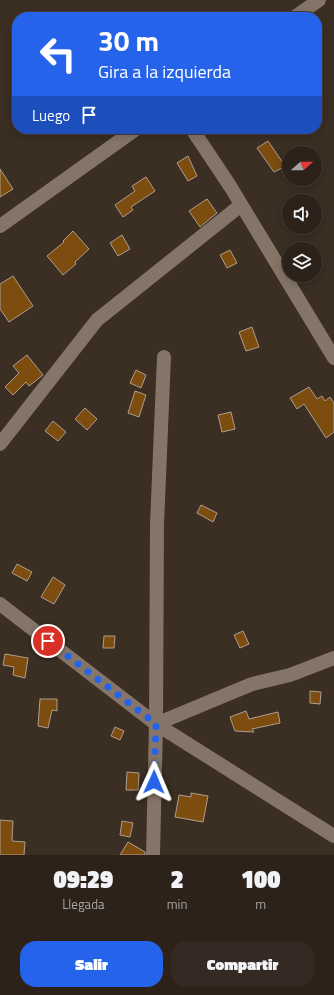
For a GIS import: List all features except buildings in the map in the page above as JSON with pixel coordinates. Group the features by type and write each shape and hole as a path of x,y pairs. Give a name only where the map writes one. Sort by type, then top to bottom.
{"street":[{"path":"302,12 319,0"},
{"path":"0,226 129,134"},
{"path":"195,134 241,205 334,358"},
{"path":"0,444 97,320 241,205"},
{"path":"152,855 156,724 157,524 164,357"},
{"path":"0,604 156,724 334,836"},
{"path":"156,724 252,684 290,675 334,658"}],"route":[{"path":"48,641 156,724 154,782"}]}
